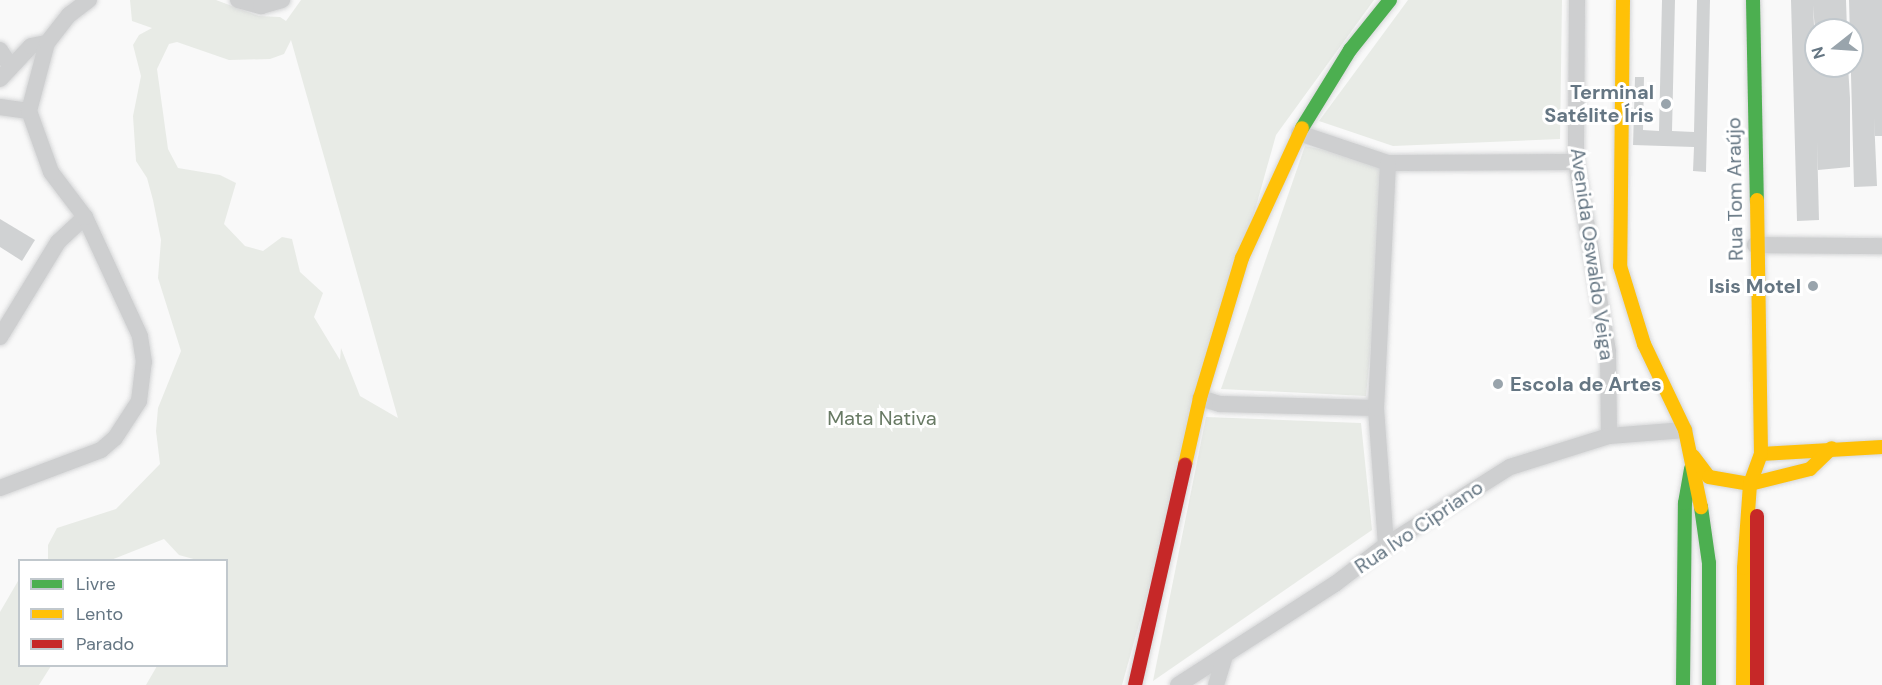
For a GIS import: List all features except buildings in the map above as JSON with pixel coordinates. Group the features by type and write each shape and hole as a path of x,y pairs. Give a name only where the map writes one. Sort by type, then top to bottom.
{"main road":[{"path":"1136,685 1200,398 1242,258 1299,133 1350,50 1389,0"},
{"path":"1623,0 1620,266 1644,344 1685,430 1693,456 1709,563 1709,685"},
{"name":"Rua Tom Araújo","path":"1743,685 1744,568 1751,489 1761,454 1755,245 1753,0"},
{"path":"1761,454 1832,448 1882,447"},
{"path":"1693,456 1709,477 1751,489 1810,469 1832,448"},
{"path":"1683,685 1685,503 1693,456"},
{"path":"1751,489 1756,506 1760,571 1757,685"}],"street":[{"path":"0,488 101,450 115,438 140,402 144,362 140,336 85,217 51,172 29,111 47,43 69,15 89,0"},
{"path":"238,0 252,6 280,1"},
{"name":"Avenida Oswaldo Veiga","path":"1577,0 1576,162 1608,352 1610,436"},
{"path":"5,73 32,46 47,43"},
{"path":"0,51 5,73"},
{"path":"0,107 29,111"},
{"path":"1299,133 1388,163 1576,162"},
{"path":"1386,545 1376,408 1388,163"},
{"path":"0,337 58,242 85,217"},
{"path":"1755,245 1882,246"},
{"path":"1200,398 1220,404 1376,408"},
{"name":"Rua Ivo Cipriano","path":"1178,685 1335,585 1386,545 1510,467 1610,436 1685,430"},
{"path":"1216,685 1226,654"}],"green space":[{"name":"Mata Nativa","path":"130,0 216,0 259,16 280,17 286,21 301,0 1374,0 1276,135 1122,685 146,685 156,667 228,667 228,559 193,559 179,555 164,539 114,559 48,559 48,545 57,528 116,509 160,464 156,431 158,408 181,351 158,278 161,240 153,200 147,178 136,161 133,116 141,76 133,45 139,35 152,28 132,21","holes":["291,40 398,418 360,396 341,348 340,360 314,317 323,293 300,272 292,239 282,237 263,251 245,246 224,224 236,183 220,175 178,168 168,149 157,69 169,44 177,42 229,60 270,59 284,54"]},
{"path":"1408,0 1562,0 1560,139 1393,146 1319,121"},
{"path":"1305,146 1388,163 1366,396 1221,389"},
{"path":"1206,417 1361,423 1372,530 1153,681"},
{"path":"18,581 18,667 50,667 39,685 0,685 0,612"}],"traffic: fast":[{"path":"1302,128 1350,50 1390,0"},
{"path":"1753,0 1757,200"},
{"path":"1683,685 1685,503 1691,469"},
{"path":"1701,507 1709,563 1709,685"}],"traffic: slow":[{"path":"1623,0 1620,266 1644,344 1685,430 1701,507"},
{"path":"1185,465 1200,398 1242,258 1302,128"},
{"path":"1743,685 1744,568 1750,484 1761,454 1757,200"},
{"path":"1761,454 1882,447"},
{"path":"1750,484 1810,469 1832,448"},
{"path":"1693,456 1709,477 1750,484"}],"traffic: jam":[{"path":"1135,685 1185,465"},
{"path":"1757,516 1757,685"}],"place":[{"name":"Terminal Satélite Íris","path":"1666,104"},
{"name":"Isis Motel","path":"1813,286"},
{"name":"Escola de Artes","path":"1498,384"}]}
